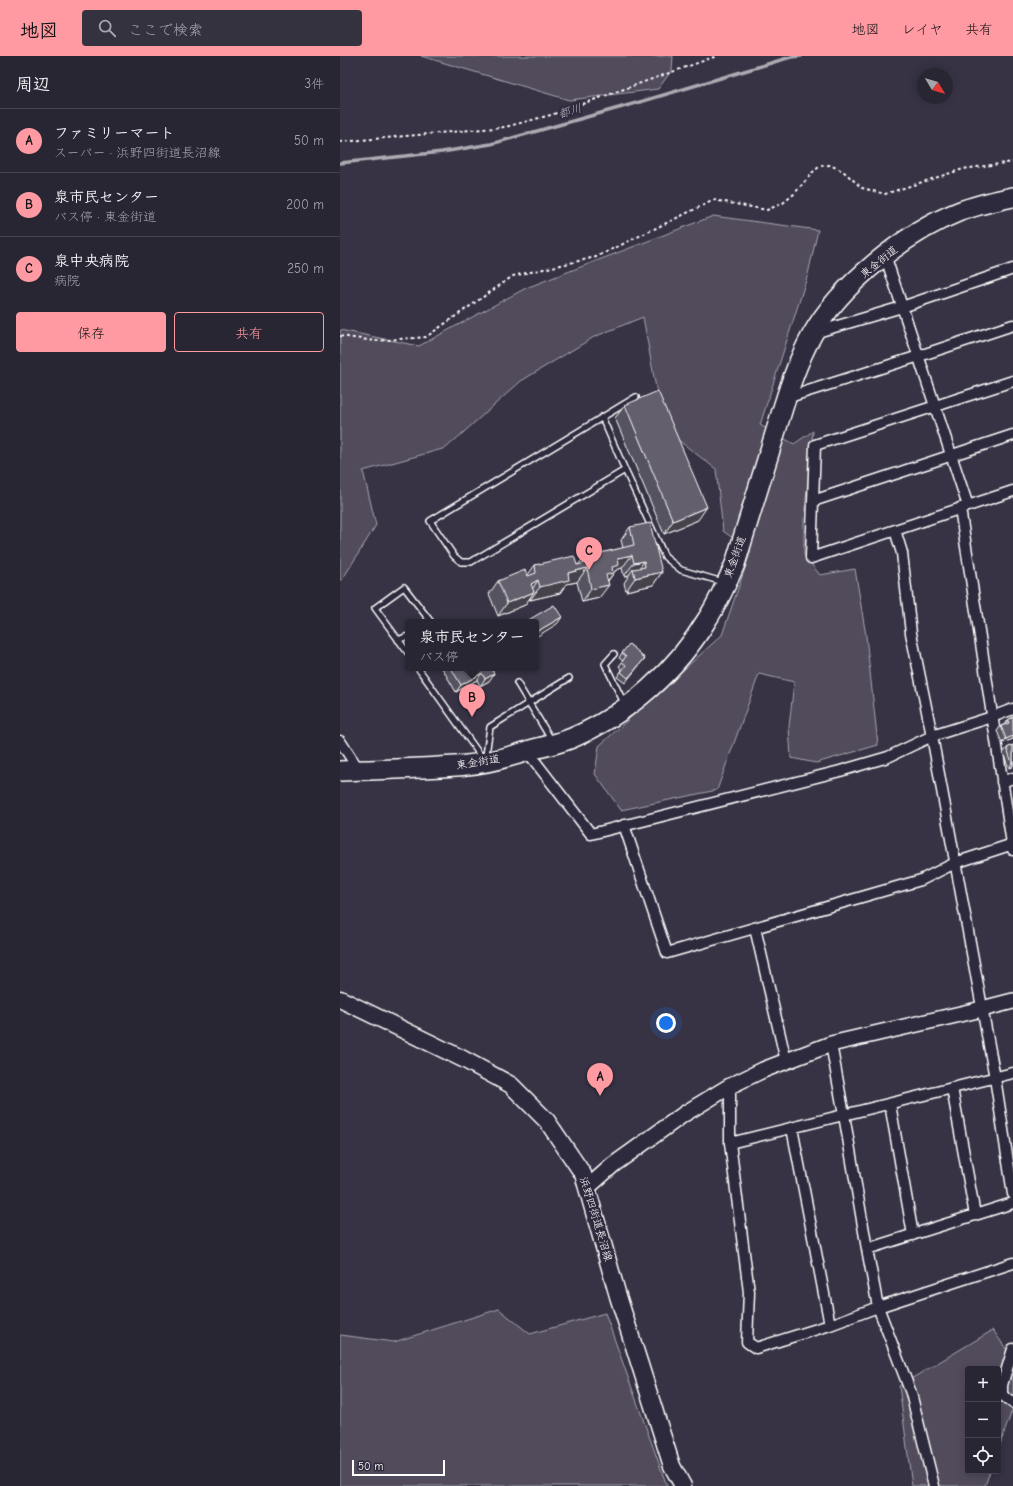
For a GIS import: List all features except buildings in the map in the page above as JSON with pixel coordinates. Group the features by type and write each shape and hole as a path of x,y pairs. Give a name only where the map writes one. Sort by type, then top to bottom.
{"highway":[{"name":"東金街道","path":"340,771 468,765 527,751 572,738 604,721 626,707 659,679 688,647 708,618 735,564 792,376 812,334 833,304 886,255 918,233 956,213 986,202 1013,197"}],"main road":[{"name":"浜野四街道長沼線","path":"340,999 463,1059 511,1085 547,1121 583,1174 618,1296 672,1466 683,1486"}],"street":[{"path":"624,826 666,953 921,880 955,863 1013,846 992,717 964,507 951,457 886,255"},
{"path":"812,334 902,307 1013,269"},
{"path":"786,398 1013,325"},
{"path":"1013,381 815,446 811,558 1013,491"},
{"path":"813,501 951,457 1013,435"},
{"path":"895,530 902,553 911,633 932,736 995,1078 1013,1194"},
{"path":"527,751 591,834 840,771 888,757 932,736 1013,709"},
{"path":"340,741 359,770"},
{"path":"1002,782 1013,778"},
{"path":"755,928 786,1061"},
{"path":"587,1188 620,1160 684,1114 730,1086 763,1070 831,1044 1013,1001"},
{"path":"831,1044 878,1307 911,1394 934,1486"},
{"path":"730,1143 1013,1073"},
{"path":"730,1086 730,1143 749,1292 747,1342 756,1348 830,1325 878,1307 1013,1263"},
{"path":"952,1088 975,1215"},
{"path":"890,1104 913,1235"},
{"path":"792,1128 830,1325"},
{"path":"867,1249 1013,1203"},
{"path":"1013,1349 1002,1385 1002,1395 1013,1403"}],"lane":[{"path":"625,470 471,562 461,562 454,556 430,521 636,397"},
{"path":"602,417 666,557 681,570 726,583"},
{"path":"405,649 375,608 404,587 429,619"},
{"path":"398,640 405,637"},
{"path":"614,654 605,664 626,707"},
{"path":"420,671 485,762"},
{"path":"485,762 490,727 569,678"},
{"path":"517,683 554,743"}],"path":[{"path":"340,142 505,127 551,115 716,56"},
{"path":"340,336 375,341 426,338 513,276 596,257 714,200 767,210 782,204 820,166 830,165 843,171 862,188 885,194 963,169 1013,162"}],"shaded area":[{"path":"421,56 673,56 672,70 658,89 569,100"},
{"path":"713,216 818,230 808,274 760,425 794,444 813,431 804,519 804,555 820,575 855,569 866,636 878,745 816,763 791,758 789,727 794,682 759,674 717,790 621,810 595,774 599,746 722,635 751,551 723,531 716,469 669,433 656,388 643,317 594,337 521,381 446,448 363,471 376,525 342,580 340,580 340,330 419,346 526,288"},
{"path":"499,1309 530,1334 605,1313 667,1486 340,1486 340,1335 394,1342"},
{"path":"993,1330 1013,1359 1013,1408 1001,1442 1001,1366 965,1366 965,1474 989,1474 985,1486 912,1486 899,1386"}],"waterway":[{"name":"都川","path":"340,163 442,152 491,144 791,57 801,56"}],"place":[{"name":"泉中央病院","path":"589,570"},
{"name":"泉市民センター","path":"472,717"},
{"name":"ファミリーマート","path":"600,1096"}]}
